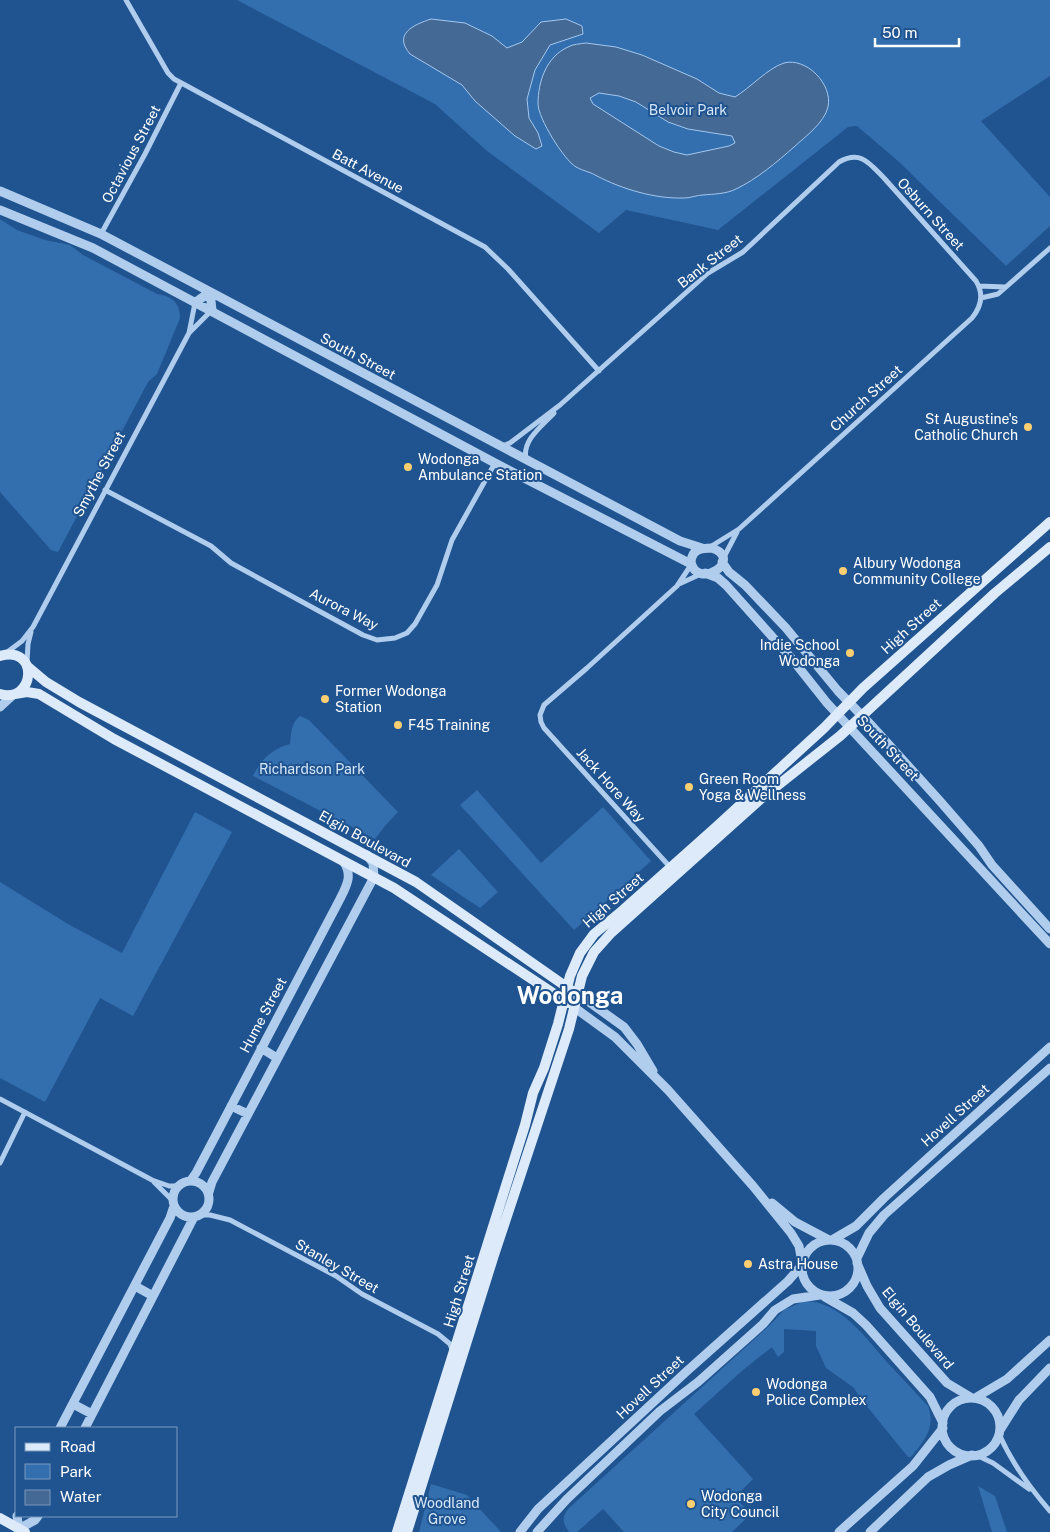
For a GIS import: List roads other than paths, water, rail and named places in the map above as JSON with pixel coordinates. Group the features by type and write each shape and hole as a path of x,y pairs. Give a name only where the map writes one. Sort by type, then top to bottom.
{"main road":[{"name":"High Street","path":"397,1532 525,1125 533,1093 544,1068 577,959 594,934 671,868 824,728 863,688 1050,522"},
{"name":"High Street","path":"407,1532 491,1265 575,1008 582,976 589,961 606,938 763,797 817,756 996,593 1050,547"},
{"name":"Elgin Boulevard","path":"1,655 19,656 46,682 79,702 367,854 427,889 578,994"},
{"path":"14,695 26,683 29,672 27,665"},
{"name":"Elgin Boulevard","path":"0,694 14,695 31,692 48,699 96,729 374,877 412,899 575,1008"},
{"path":"0,1518 21,1531"}],"street":[{"name":"Batt Avenue","path":"126,0 168,73 180,83 485,247 508,269 599,371"},
{"name":"Octavious Street","path":"101,234 145,154 180,83"},
{"name":"Bank Street","path":"501,447 510,443 560,405 708,273 743,252 839,162 852,156"},
{"name":"Osburn Street","path":"852,156 868,161 958,260 979,286 981,298"},
{"name":"South Street","path":"0,191 101,234 660,531 687,544 704,548"},
{"name":"South Street","path":"0,210 93,248 691,564"},
{"path":"93,248 101,234"},
{"path":"981,298 997,295 1050,248"},
{"path":"979,286 1005,287"},
{"path":"196,302 210,292 212,310"},
{"name":"Church Street","path":"704,548 739,529 972,318 978,309 981,298"},
{"name":"Smythe Street","path":"1,655 22,641 33,627 189,333 196,302"},
{"name":"Smythe Street","path":"189,333 212,310"},
{"name":"Bank Street","path":"526,460 525,452 529,441 560,405"},
{"path":"424,424 431,410"},
{"name":"Aurora Way","path":"105,490 212,546 231,562 363,635 383,640 402,636 415,624 437,585 452,540 495,462"},
{"path":"590,512 598,498"},
{"name":"Church Street","path":"722,562 728,547 739,529"},
{"path":"652,545 660,531"},
{"path":"677,586 691,564 692,555 696,551 704,548 717,550 721,555 722,562 716,572 705,573 696,571 691,564"},
{"name":"South Street","path":"722,562 729,572 745,585 786,628 812,661 979,846 990,862 1050,929"},
{"name":"South Street","path":"705,573 718,578 726,585 792,659 812,686 1050,944"},
{"path":"677,586 705,573"},
{"name":"Jack Hore Way","path":"671,868 544,728 540,714 544,705 677,586"},
{"name":"Smythe Street","path":"27,665 28,644 33,627"},
{"path":"0,707 14,695"},
{"path":"962,827 961,847 979,846"},
{"path":"86,1427 153,1296 197,1216 207,1208 212,1182 374,877 372,863 367,854"},
{"name":"Hume Street","path":"191,1180 348,881 348,869 343,861"},
{"path":"306,964 322,973"},
{"name":"Elgin Boulevard","path":"578,994 624,1027 640,1048 657,1078"},
{"name":"Elgin Boulevard","path":"575,1008 616,1037 657,1078 753,1186 796,1240 802,1263"},
{"name":"Hovell Street","path":"831,1240 856,1226 884,1198 1050,1047"},
{"path":"261,1048 277,1058"},
{"name":"Hovell Street","path":"857,1260 869,1233 879,1221 1050,1068"},
{"path":"0,1099 152,1180 168,1186 177,1186 191,1180 202,1184 209,1192"},
{"path":"231,1106 248,1114"},
{"path":"0,1164 24,1112"},
{"path":"956,1134 964,1143"},
{"path":"152,1180 182,1215 197,1216"},
{"path":"61,1427 170,1218 173,1196 177,1186"},
{"name":"Elgin Boulevard","path":"753,1186 796,1222 831,1240"},
{"name":"Stanley Street","path":"197,1216 210,1215 230,1220 336,1276 362,1294 438,1334 450,1344 454,1352"},
{"path":"822,1296 837,1296 849,1289 856,1278 857,1260 852,1250 846,1245 831,1240 821,1241 811,1246 806,1253 802,1263 803,1276 806,1283 822,1296 866,1325 930,1397 943,1425 946,1440 953,1448 962,1454 974,1455 1000,1468 1034,1492"},
{"name":"Elgin Boulevard","path":"857,1260 867,1286 880,1308 947,1383 974,1398"},
{"name":"Hovell Street","path":"520,1532 538,1509 648,1406 788,1281 802,1263"},
{"path":"135,1286 153,1296"},
{"name":"Hovell Street","path":"537,1532 547,1519 656,1415 698,1382 763,1324 782,1304 801,1297 822,1296"},
{"path":"839,1532 913,1466 943,1425 946,1413 953,1405 961,1400 974,1398 1007,1379 1050,1340"},
{"path":"870,1532 928,1477 949,1465 991,1448 1018,1400 1050,1368"},
{"path":"687,1371 698,1382"},
{"path":"974,1398 985,1401 996,1411 1000,1421 999,1432 1017,1470 1050,1511"},
{"path":"73,1404 92,1414"},
{"path":"648,1406 656,1415"},
{"path":"538,1509 547,1519"},
{"path":"17,1517 21,1531 37,1517"}],"water":[{"path":"431,19 465,23 492,36 507,48 522,42 541,22 566,19 582,26 583,34 550,45 535,70 527,99 529,118 538,133 542,146 536,149 515,136 475,101 462,85 410,54 405,47 404,41 407,31"},
{"path":"586,43 616,47 642,55 697,79 719,93 735,97 765,74 784,63 801,64 809,68 822,81 828,98 828,107 819,124 804,138 766,170 732,191 689,198 662,197 639,192 607,181 576,167 552,138 542,119 538,96 542,79 549,64 560,51 572,45","holes":["599,93 619,96 636,102 668,122 688,129 732,136 735,143 687,155 659,146 593,104 590,98"]}],"place":[{"name":"St Augustine's Catholic Church","path":"1028,427"},
{"name":"Wodonga Ambulance Station","path":"408,467"},
{"name":"Albury Wodonga Community College","path":"843,571"},
{"name":"Indie School Wodonga","path":"850,653"},
{"name":"Former Wodonga Station","path":"325,699"},
{"name":"F45 Training","path":"398,725"},
{"name":"Green Room Yoga & Wellness","path":"689,787"},
{"name":"Astra House","path":"748,1264"},
{"name":"Wodonga Police Complex","path":"756,1392"},
{"name":"Wodonga City Council","path":"691,1504"}],"district":[{"name":"Wodonga","path":"570,996"}],"park label":[{"name":"Belvoir Park","path":"688,110"},
{"name":"Richardson Park","path":"312,769"},
{"name":"Woodland Grove","path":"447,1512"}]}
